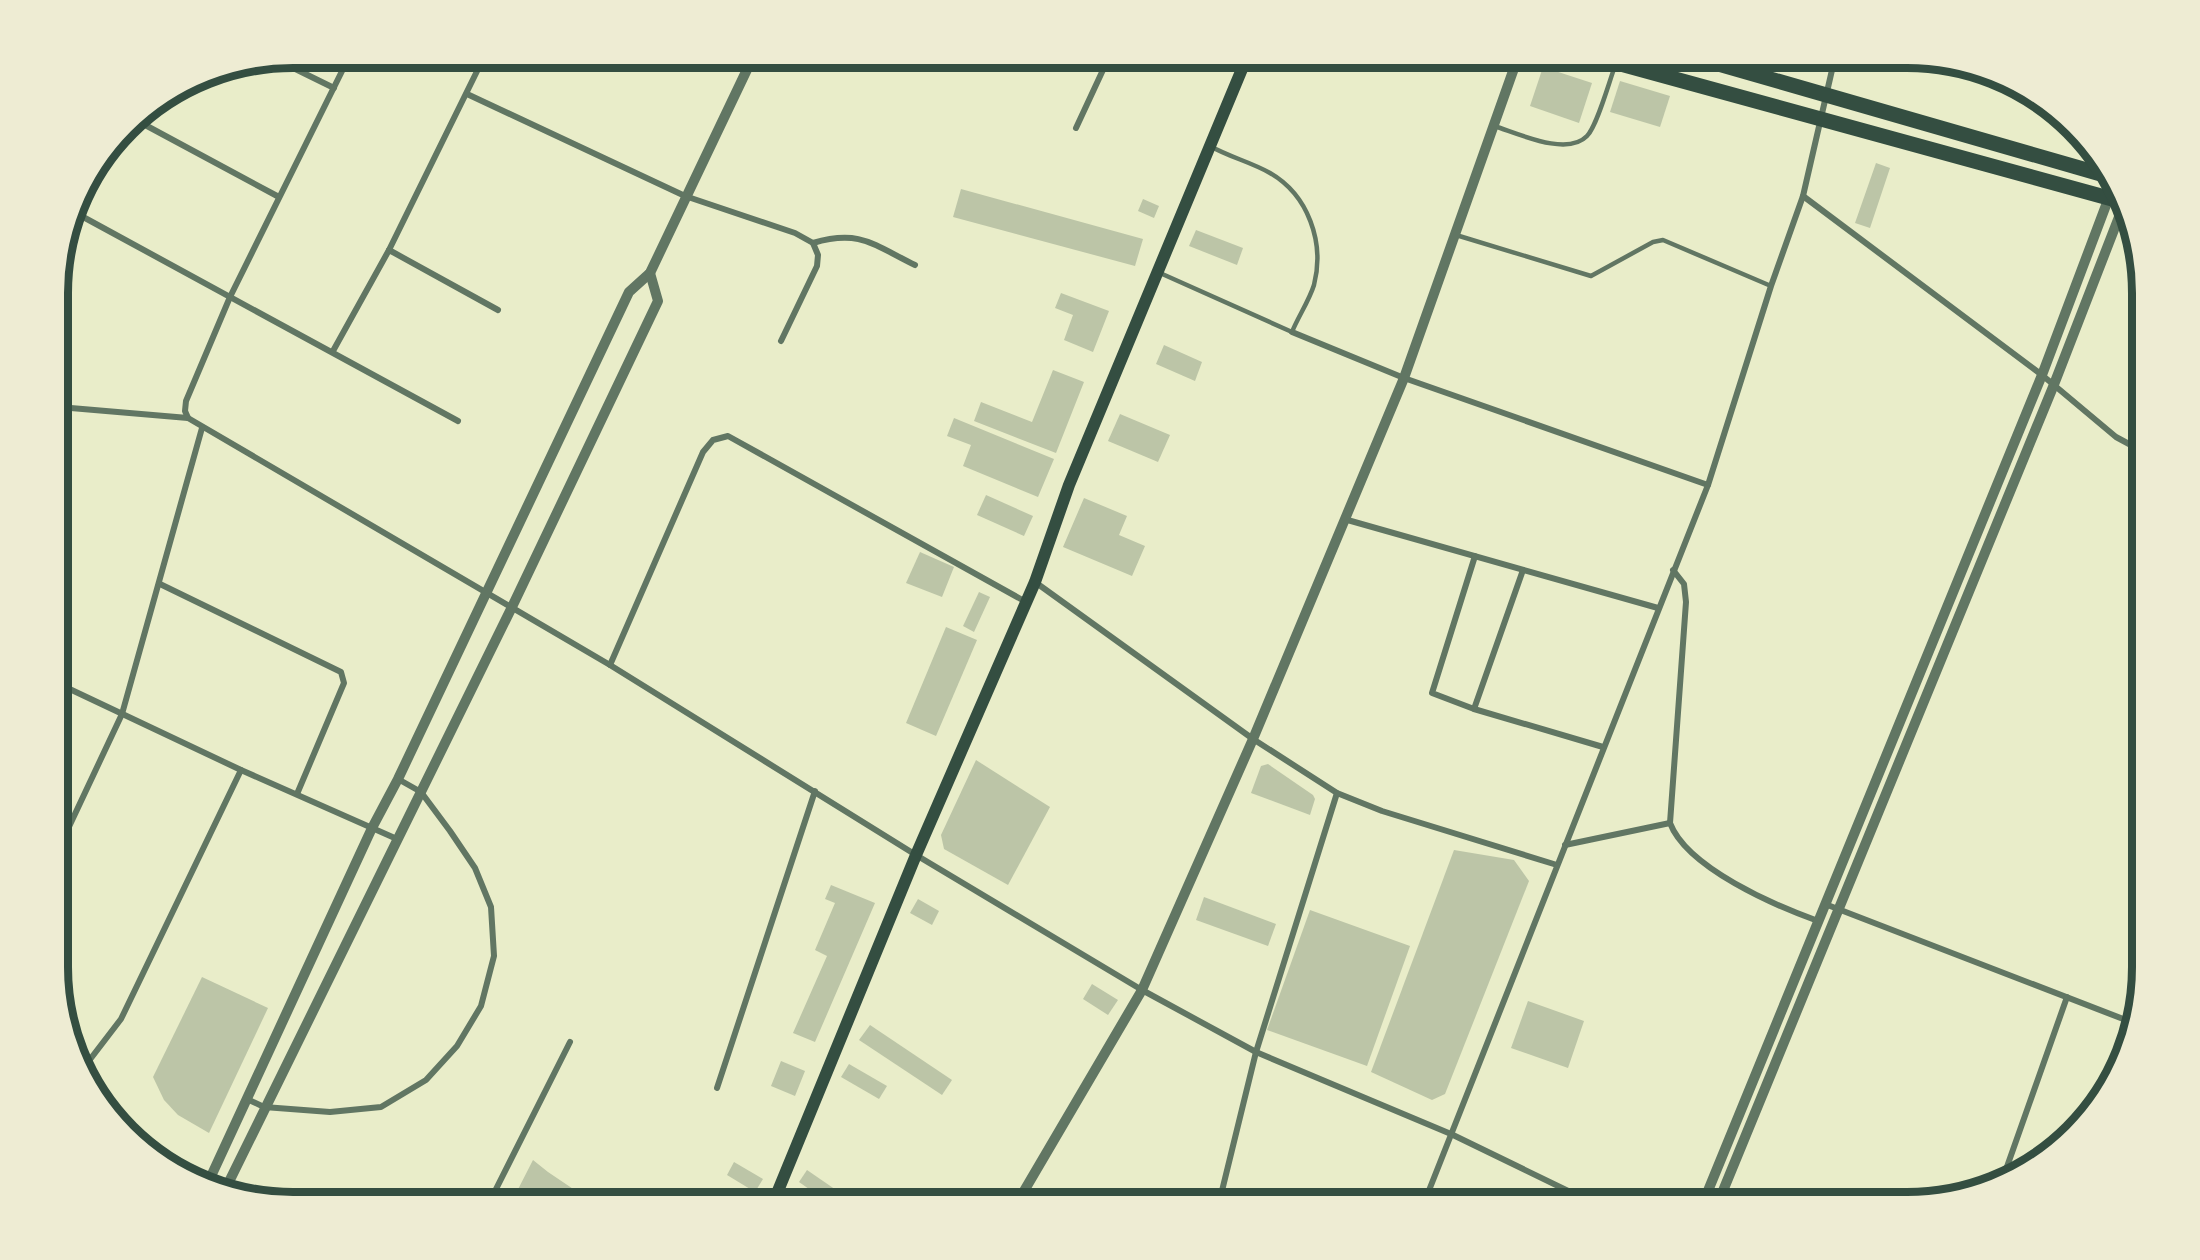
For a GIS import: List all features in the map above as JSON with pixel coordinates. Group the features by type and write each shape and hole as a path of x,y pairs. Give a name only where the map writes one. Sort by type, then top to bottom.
{"main road":[{"path":"778,1192 916,855 1035,582 1069,485 1242,68"},
{"path":"1634,68 1821,121 2110,195"},
{"path":"1731,68 2098,173"}],"street":[{"path":"293,68 334,88"},
{"path":"344,68 230,297 186,401 184,411 188,418 484,594 610,665 916,855 1142,990 1256,1052 1451,1134 1570,1192"},
{"path":"333,351 389,250 479,68"},
{"path":"211,1177 372,828 398,779 629,292 650,273 748,68"},
{"path":"1076,128 1104,68"},
{"path":"1023,1192 1142,990 1253,739 1343,519 1404,378 1514,68"},
{"path":"1428,1192 1708,485 1771,286 1803,196 1832,68"},
{"path":"467,94 685,196 795,232 813,243 818,255 817,266 781,341"},
{"path":"143,124 279,197"},
{"path":"1803,196 2042,375 2053,387 2116,437 2132,446"},
{"path":"1707,1192 2042,375 2115,205"},
{"path":"1723,1192 2053,387 2115,206"},
{"path":"81,216 458,421"},
{"path":"813,243 837,236 850,236 865,240 915,264"},
{"path":"389,250 498,310"},
{"path":"228,1183 511,609 658,301 650,273"},
{"path":"1292,332 1404,378 1708,485"},
{"path":"68,408 188,418"},
{"path":"68,829 122,714 202,428"},
{"path":"610,665 703,452 713,440 728,436 1026,602"},
{"path":"1343,519 1658,608"},
{"path":"1475,556 1431,691 1434,695 1474,709 1603,747"},
{"path":"1474,709 1523,570"},
{"path":"1673,570 1684,584 1686,602 1670,823 1682,844 1727,878 1775,905 1818,921"},
{"path":"1035,582 1253,739 1337,793 1382,811 1557,865"},
{"path":"160,584 341,672 344,678 297,794"},
{"path":"68,688 242,770 397,839"},
{"path":"88,1061 121,1018 242,770"},
{"path":"248,1099 264,1107 330,1112 381,1107 426,1080 457,1046 482,1006 494,956 491,907 474,868 421,792 398,779"},
{"path":"717,1088 815,791"},
{"path":"1222,1192 1256,1052 1337,793"},
{"path":"1565,844 1670,823"},
{"path":"1825,904 2126,1020"},
{"path":"2006,1169 2067,997"},
{"path":"495,1192 570,1042"}],"lane":[{"path":"1494,126 1560,146 1577,144 1588,135 1614,68"},
{"path":"1158,272 1292,332 1314,285 1316,249 1312,222 1296,194 1270,173 1210,146"},
{"path":"1455,235 1591,276 1653,242 1663,240 1771,286"}],"building":[{"path":"1543,68 1592,83 1579,123 1530,106"},
{"path":"1620,81 1670,96 1660,127 1610,112"},
{"path":"1876,163 1890,168 1870,228 1855,223"},
{"path":"961,189 1143,239 1135,266 953,217"},
{"path":"1143,199 1159,206 1154,218 1138,211"},
{"path":"1196,230 1243,248 1237,265 1189,246"},
{"path":"1061,293 1109,311 1093,352 1064,340 1073,315 1055,308"},
{"path":"1164,345 1202,362 1195,381 1156,364"},
{"path":"1053,370 1084,382 1056,453 974,421 981,402 1032,422"},
{"path":"1120,414 1170,435 1158,462 1108,441"},
{"path":"954,418 1054,459 1038,497 963,466 971,445 947,436"},
{"path":"986,495 1033,516 1024,536 977,515"},
{"path":"1084,498 1127,516 1119,535 1145,546 1132,576 1063,547"},
{"path":"920,552 954,567 942,597 906,583"},
{"path":"979,592 990,597 974,632 963,626"},
{"path":"946,627 977,640 936,736 906,723"},
{"path":"976,760 1050,807 1008,885 944,849 941,835"},
{"path":"1268,764 1313,795 1315,799 1310,815 1251,793 1261,766"},
{"path":"1454,850 1514,860 1529,881 1445,1094 1432,1100 1371,1072"},
{"path":"831,885 875,903 815,1042 793,1033 827,956 815,950 835,903 825,899"},
{"path":"1204,897 1276,924 1268,946 1196,920"},
{"path":"918,899 939,911 932,925 910,913"},
{"path":"1310,910 1410,946 1367,1066 1267,1030"},
{"path":"202,977 268,1008 209,1133 178,1115 164,1100 153,1077"},
{"path":"1092,984 1118,1000 1108,1015 1083,999"},
{"path":"1528,1001 1584,1021 1568,1068 1511,1048"},
{"path":"870,1025 952,1080 942,1095 859,1040"},
{"path":"781,1061 805,1071 795,1096 771,1086"},
{"path":"849,1064 887,1086 879,1099 841,1077"},
{"path":"533,1160 578,1192 517,1192"},
{"path":"734,1162 763,1179 755,1192 727,1175"},
{"path":"807,1170 839,1192 813,1192 799,1182"}]}
